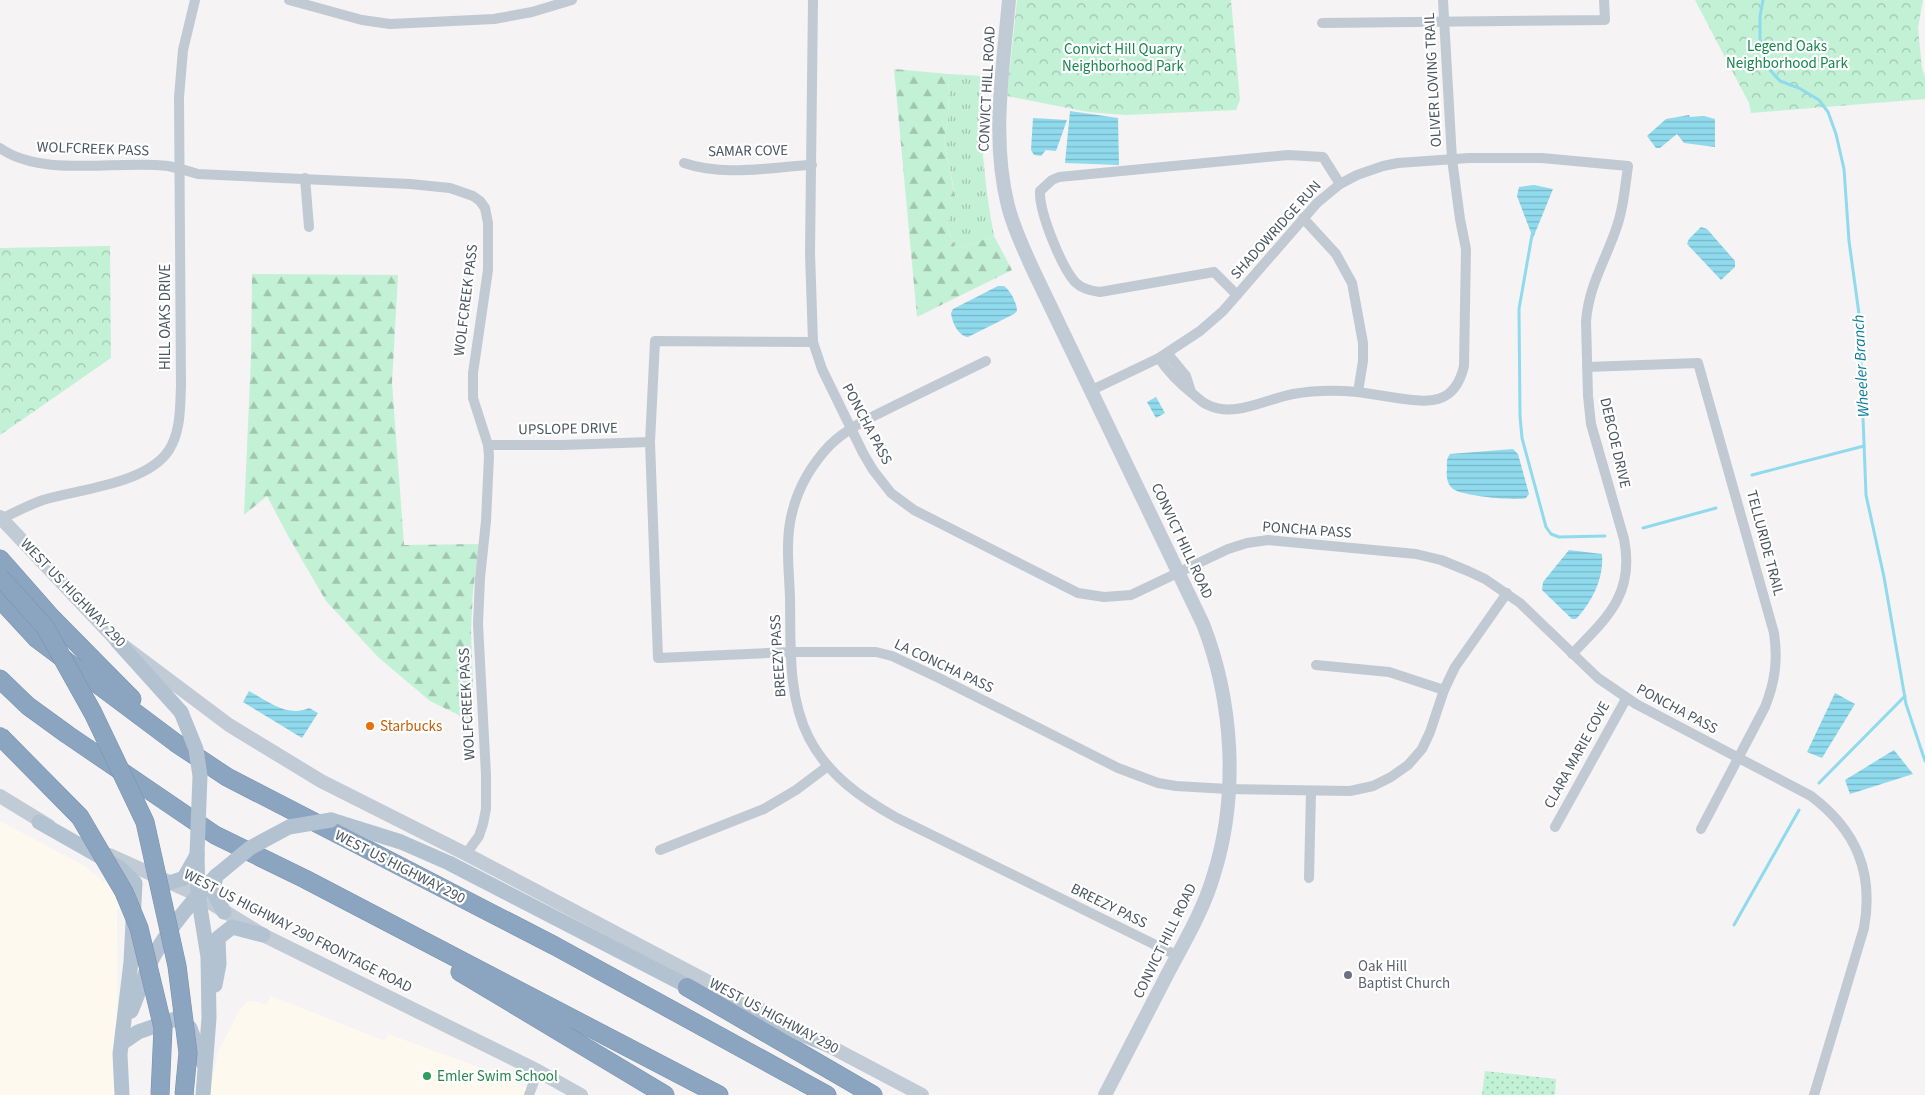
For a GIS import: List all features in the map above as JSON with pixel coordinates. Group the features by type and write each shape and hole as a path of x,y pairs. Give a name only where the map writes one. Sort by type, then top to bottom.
{"highway":[{"path":"0,559 52,618 176,743"},
{"path":"0,577 45,627 93,713 144,822 177,966 188,1053 184,1095"},
{"name":"WEST US HIGHWAY 290","path":"0,599 37,639 176,743 227,776 555,946 827,1095"},
{"path":"0,679 28,706 215,835 305,879 719,1095"},
{"path":"0,736 80,817 124,892 139,928 163,1028 160,1095"},
{"path":"305,879 665,1095"},
{"path":"687,987 873,1095"}],"main road":[{"name":"CONVICT HILL ROAD","path":"1009,0 999,120 1000,154 1008,208 1020,240 1203,624 1212,646 1219,672 1228,745 1228,789 1225,825 1214,874 1200,912 1105,1095"},
{"name":"WEST US HIGHWAY 290","path":"1,518 117,641 229,725 321,781 466,854 922,1095"},
{"path":"117,641 181,712 196,749 200,776 197,854 198,895 208,957 209,1018 203,1095"},
{"name":"WEST US HIGHWAY 290 FRONTAGE ROAD","path":"0,796 39,822 198,895 263,935 538,1071 581,1095"},
{"path":"122,1037 150,963 170,930 216,876 250,848 289,827 331,820 401,842 449,863 687,987 826,1044"},
{"path":"39,822 120,868 135,883 131,962 120,1054 122,1095"},
{"path":"169,883 184,878 197,854"},
{"path":"216,876 213,891 224,912"},
{"path":"209,1018 219,964 218,938 232,926 263,935"},
{"path":"122,1037 175,1019 190,1028 205,1068"}],"street":[{"name":"HILL OAKS DRIVE","path":"1,518 44,500 113,484 152,466 169,449 178,425 181,386 179,98 183,50 195,0"},
{"path":"289,0 362,20 390,24 494,19 532,12 572,0"},
{"name":"PONCHA PASS","path":"813,0 810,253 813,342 822,369 850,428 873,470 891,493 914,510 1078,593 1104,598 1131,595 1238,545 1268,540 1402,552 1430,557 1485,579 1507,593 1598,678 1626,699 1811,796 1829,811 1850,838 1859,854 1865,875 1868,903 1864,928 1814,1095"},
{"name":"OLIVER LOVING TRAIL","path":"1163,356 1171,375 1208,405 1224,410 1245,407 1293,394 1323,390 1358,392 1421,402 1435,401 1446,396 1456,387 1464,366 1466,249 1452,159 1443,0"},
{"path":"1322,23 1605,20 1604,0"},
{"name":"WOLFCREEK PASS","path":"0,148 24,160 45,164 167,166 198,174 305,178 450,188 473,196 485,208 488,223 488,270 473,373 473,398 488,445 489,456 478,624 486,809 479,836 466,854"},
{"path":"1237,295 1214,272 1100,292 1083,287 1076,283 1070,274 1054,243 1042,208 1040,191 1052,180 1059,177 1288,155 1323,157 1340,184"},
{"name":"SHADOWRIDGE RUN","path":"1092,390 1163,356 1200,332 1237,295 1327,193 1340,184 1383,166 1452,159 1542,158 1628,166"},
{"name":"SAMAR COVE","path":"684,163 720,170 748,170 812,165"},
{"name":"DEBCOE DRIVE","path":"1572,654 1613,609 1624,581 1626,561 1624,539 1591,424 1588,402 1586,320 1594,280 1618,221 1628,166"},
{"path":"305,178 309,227"},
{"path":"1303,218 1336,254 1352,283 1363,343 1363,361 1358,392"},
{"name":"LA CONCHA PASS","path":"813,342 656,341 650,442 658,658 791,652 876,652 892,656 1132,774 1158,782 1176,786 1228,789 1311,791 1360,789 1382,782 1400,771 1416,756 1426,741 1444,690 1460,659 1507,593"},
{"name":"BREEZY PASS","path":"986,361 850,428 830,446 807,476 798,492 791,516 788,557 791,652 794,691 798,708 809,738 828,766 866,800 897,818 1178,956"},
{"name":"TELLURIDE TRAIL","path":"1587,367 1698,363 1774,633 1776,671 1769,696 1701,829"},
{"name":"UPSLOPE DRIVE","path":"488,445 650,442"},
{"path":"1316,665 1389,672 1444,690"},
{"name":"CLARA MARIE COVE","path":"1555,827 1626,699"},
{"path":"660,850 764,809 796,790 828,766"},
{"path":"1309,878 1311,791"},
{"path":"529,1095 538,1071"}],"shaded area":[{"path":"0,821 83,865 105,883 135,883 117,911 118,1095 0,1095"},
{"path":"271,996 385,1041 388,1034 506,1077 540,1095 209,1095 218,1052 240,1009 248,1001 266,1005"}],"green space":[{"name":"Convict Hill Quarry Neighborhood Park","path":"1017,0 1231,0 1240,100 1236,110 1126,115 1088,112 1007,96"},
{"name":"Legend Oaks Neighborhood Park","path":"1695,0 1923,0 1918,28 1922,68 1925,77 1925,99 1751,113 1749,103"},
{"path":"894,69 949,74 948,118 944,142 956,201 947,225 956,249 994,236 1012,270 917,317"},
{"path":"949,74 983,76 983,156 994,236 956,249 947,225 955,194 944,142 948,118"},
{"path":"110,246 111,358 0,435 0,248"},
{"path":"252,274 398,275 392,383 404,545 479,544 473,591 471,630 474,716 467,719 430,701 378,657 326,601 267,496 244,515 251,357"},
{"path":"1485,1071 1556,1079 1555,1095 1482,1095"}],"water":[{"path":"1070,111 1118,118 1119,165 1065,163"},
{"path":"1689,115 1690,117 1704,116 1715,119 1715,147 1684,143 1677,134 1660,148 1656,148 1647,136 1666,119"},
{"path":"1033,118 1067,120 1056,151 1046,150 1041,156 1034,155 1031,150"},
{"path":"1534,185 1553,189 1533,238 1517,196 1519,187"},
{"path":"1701,227 1707,229 1735,261 1735,267 1721,280 1687,244 1689,239"},
{"path":"998,286 1004,286 1009,290 1017,311 968,337 961,334 953,320 951,313 953,309"},
{"path":"1156,397 1165,413 1156,418 1147,402"},
{"path":"1513,449 1518,454 1529,494 1526,498 1510,499 1475,495 1457,491 1449,484 1447,463 1450,454"},
{"path":"1569,550 1602,554 1601,572 1596,589 1576,619 1572,619 1542,590 1543,582"},
{"path":"249,691 285,710 301,711 309,708 318,713 302,738 243,702"},
{"path":"1835,693 1855,704 1822,758 1807,752"},
{"path":"1894,750 1913,774 1850,794 1845,780"}],"waterway":[{"name":"Wheeler Branch","path":"1763,0 1760,16 1760,39 1770,70 1780,81 1799,88 1819,100 1828,112 1836,134 1844,169 1849,241 1859,314 1866,495 1884,577 1906,704 1925,761"},
{"path":"1532,235 1519,309 1522,438 1546,527 1551,534 1559,537 1605,536"},
{"path":"1752,475 1864,446"},
{"path":"1643,528 1716,508"},
{"path":"1819,783 1905,696"},
{"path":"1734,925 1799,810"}],"place":[{"name":"Starbucks","path":"370,726"},
{"name":"Oak Hill Baptist Church","path":"1348,975"},
{"name":"Emler Swim School","path":"427,1076"}]}
